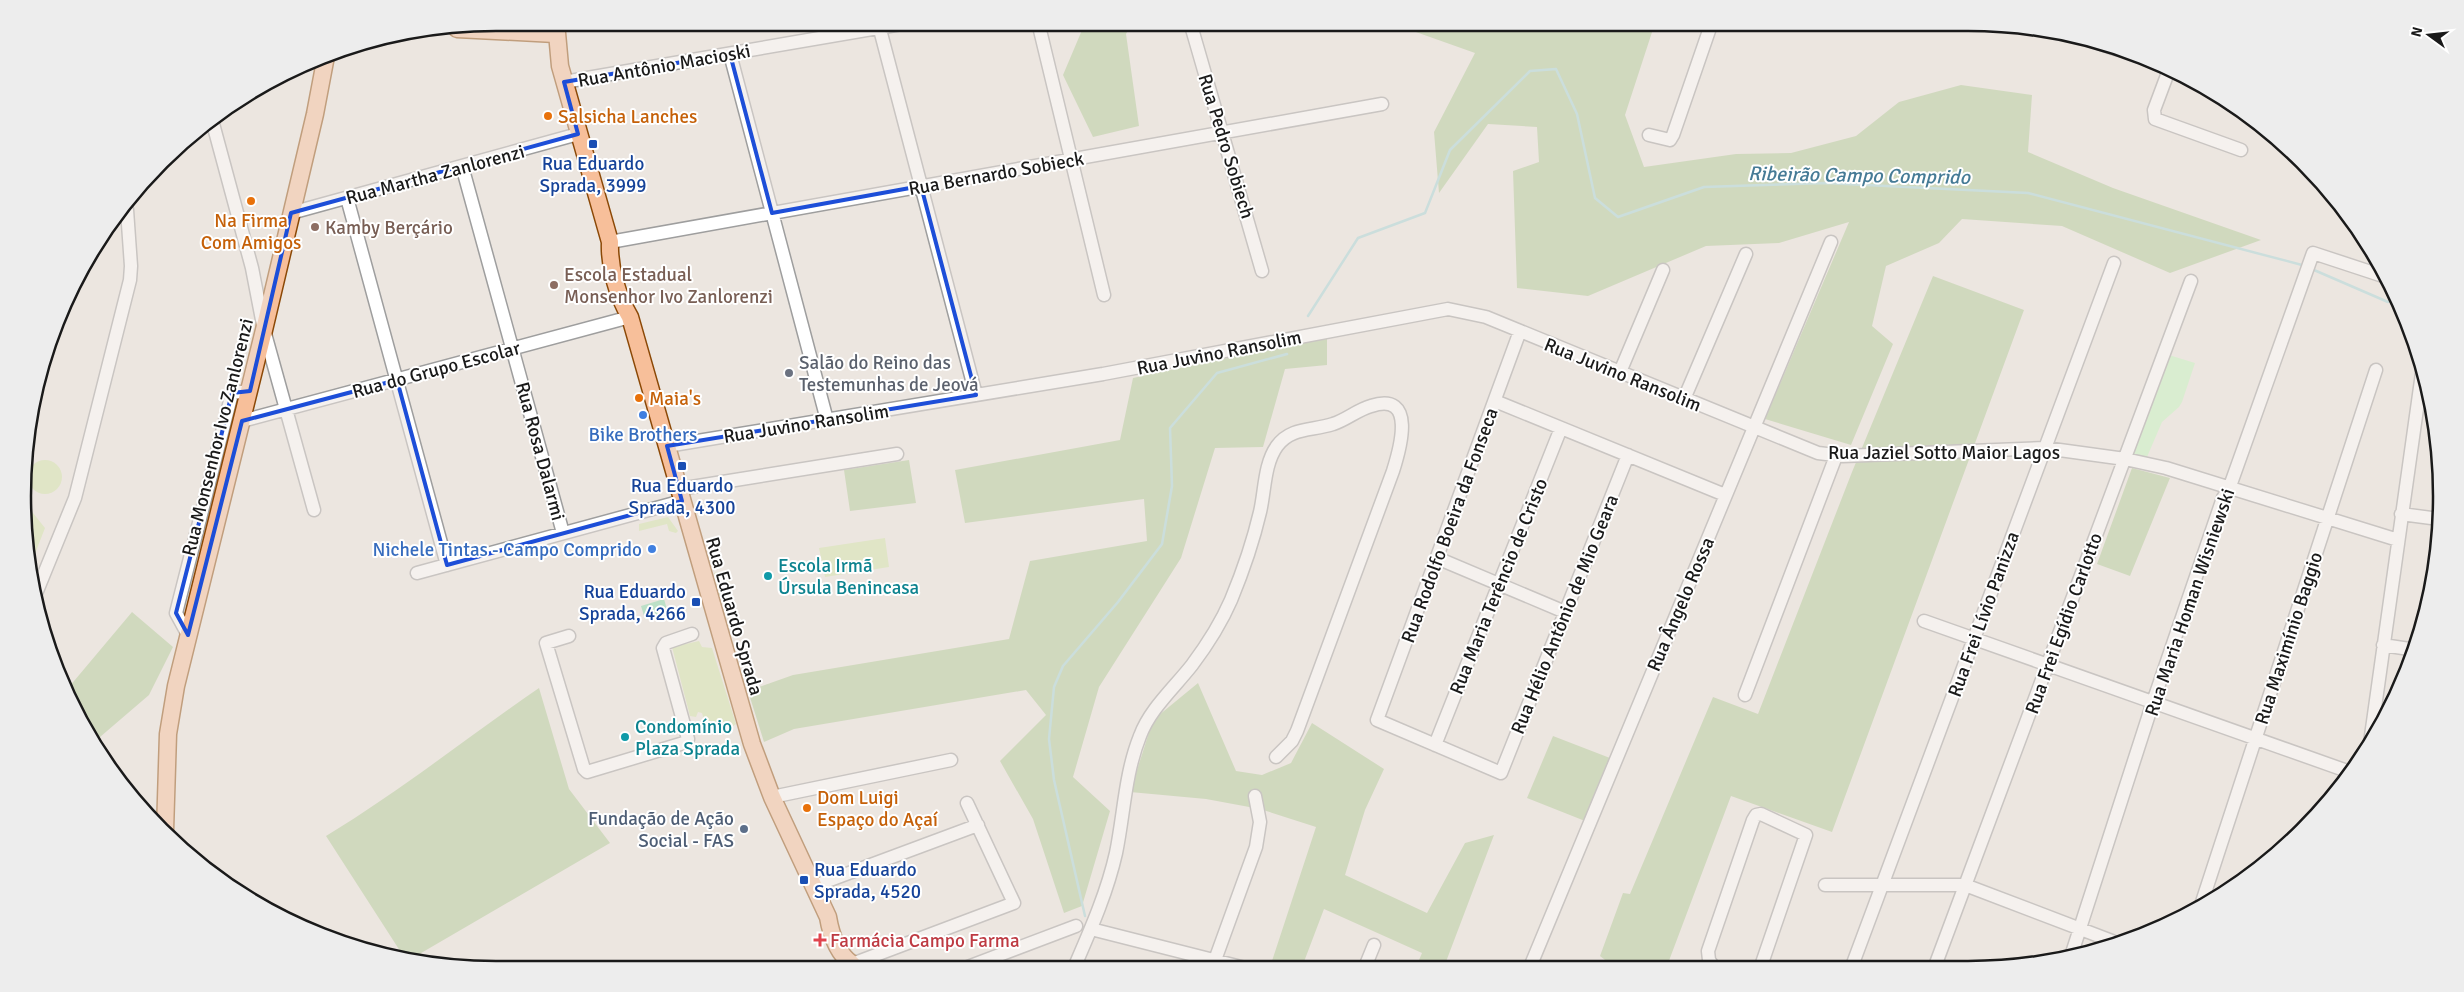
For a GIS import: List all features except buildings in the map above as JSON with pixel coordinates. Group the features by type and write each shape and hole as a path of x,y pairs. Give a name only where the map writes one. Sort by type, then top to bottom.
{"main road":[{"name":"Rua Eduardo Sprada","path":"556,31 564,82 610,242 609,255 620,302 630,317 745,724 772,797 828,917 838,924 851,952 852,961"},
{"name":"Rua Monsenhor Ivo Zanlorenzi","path":"165,823 168,734 188,635 250,391 319,96 325,65"}],"street":[{"name":"Rua Antônio Macioski","path":"564,82 730,54 847,31"},
{"path":"880,31 976,395"},
{"path":"1040,31 1104,295"},
{"name":"Rua Pedro Sobiech","path":"1193,31 1262,271"},
{"path":"1649,135 1670,140 1673,136 1709,31"},
{"path":"730,54 827,420"},
{"path":"2167,76 2154,110 2155,119 2241,150"},
{"name":"Rua Bernardo Sobieck","path":"610,242 1382,104"},
{"path":"214,126 252,268 264,330 314,510"},
{"name":"Rua Martha Zanlorenzi","path":"291,213 578,134"},
{"name":"Rua Rosa Dalarmi","path":"462,166 564,533"},
{"path":"347,198 447,564"},
{"path":"39,583 75,498 130,280 131,266 127,213"},
{"name":"Rua Ângelo Rossa","path":"1532,961 1831,242"},
{"name":"Rua Maria Homan Wisniewski","path":"2074,948 2153,702 2223,498 2229,489 2313,253 2376,274"},
{"path":"1684,399 1746,254"},
{"name":"Rua Frei Lívio Panizza","path":"1854,961 2114,262"},
{"path":"1620,372 1663,270"},
{"name":"Rua Frei Egídio Carlotto","path":"1937,961 2191,281"},
{"name":"Rua Juvino Ransolim","path":"667,446 1103,374 1448,309 1474,313 1754,427"},
{"name":"Rua do Grupo Escolar","path":"242,421 630,317"},
{"name":"Rua Rodolfo Boeira da Fonseca","path":"1435,744 1377,720 1520,331"},
{"name":"Rua Maximínio Baggio","path":"2204,895 2376,370"},
{"path":"2373,724 2419,385"},
{"path":"188,635 176,613 232,393 250,391"},
{"path":"1495,401 1725,495"},
{"path":"1077,961 1091,929 1109,878 1131,765 1140,735 1148,720 1204,648 1230,602 1255,533 1272,454 1281,442 1294,432 1332,424 1369,407 1389,405 1396,409 1402,418 1403,426 1403,438 1393,471 1297,731 1292,741 1276,757"},
{"name":"Rua Jaziel Sotto Maior Lagos","path":"1754,427 1810,450 1836,456 2045,448 2125,459 2166,468 2398,540"},
{"name":"Rua Maria Terêncio de Cristo","path":"1435,744 1561,428"},
{"path":"417,573 564,533 681,495 897,454"},
{"name":"Rua Hélio Antônio de Mio Geara","path":"1435,744 1501,773 1628,456"},
{"path":"1745,695 1836,456"},
{"path":"2401,514 2432,517"},
{"path":"1437,558 1565,612"},
{"path":"1924,622 2343,770"},
{"path":"569,636 546,643 584,769 587,772 687,742 688,739 663,648 666,643 692,634"},
{"path":"2383,645 2407,649"},
{"path":"772,797 952,760"},
{"path":"1215,960 1256,848 1260,822 1254,796"},
{"path":"866,961 1014,903 967,803"},
{"path":"1710,961 1708,951 1753,820 1756,815 1761,814 1806,835 1763,961"},
{"path":"814,886 978,826"},
{"path":"1825,885 1965,885 2107,939"},
{"path":"984,961 1076,926"},
{"path":"1091,929 1219,961"},
{"path":"1367,961 1374,945"}],"highlighted area":[{"path":"730,54 772,213 921,186 976,395 667,446 682,501 447,565 397,380 242,421 188,635 176,613 232,393 250,391 291,213 578,134 564,82"}],"green space":[{"path":"1082,31 1128,31 1126,34 1139,126 1093,137 1063,75"},
{"path":"1413,31 1652,31 1625,115 1644,167 1736,154 1791,153 1856,136 1899,102 1961,85 2032,95 2028,152 2113,188 2261,240 2170,273 2062,226 1962,219 1939,243 1886,266 1872,326 1893,344 1851,445 1765,419 1849,222 1779,243 1706,246 1588,296 1517,288 1513,171 1539,162 1537,127 1488,124 1439,193 1434,132 1475,53"},
{"path":"1933,276 2024,310 1832,832 1731,796 1669,961 1606,961 1600,956 1623,893 1630,894 1713,697 1758,714 1852,472"},
{"path":"1327,337 1327,365 1285,369 1263,447 1215,448 1181,558 1099,687 1073,777 1110,811 1082,906 1064,913 1033,819 1000,761 1046,715 1026,690 794,729 764,742 748,691 793,675 1009,639 1030,561 1147,541 1144,499 965,523 955,470 1120,440 1133,378"},
{"path":"2169,355 2195,363 2182,402 2162,422 2147,457 2132,455"},
{"path":"45,460 57,465 62,477 57,489 45,494 33,489 31,486 33,465"},
{"path":"909,460 916,503 850,511 844,470"},
{"path":"2132,468 2170,478 2130,576 2097,564"},
{"path":"32,511 45,528 35,554"},
{"path":"668,517 678,531 676,533 669,531 667,524 639,531 639,524"},
{"path":"885,538 889,567 825,577 819,548"},
{"path":"724,571 727,574 732,590 728,595 720,597 714,573"},
{"path":"664,599 668,613 645,619 641,606"},
{"path":"132,612 173,647 149,695 100,737 79,702 71,684"},
{"path":"699,641 702,647 712,648 736,724 727,730 718,729 708,724 702,713 698,712 696,717 690,716 672,647"},
{"path":"1198,683 1236,771 1262,775 1291,763 1312,723 1384,769 1365,810 1345,875 1427,913 1465,843 1494,835 1446,961 1419,961 1422,953 1324,909 1304,961 1272,961 1316,827 1260,809 1206,799 1130,792 1153,720"},
{"path":"539,688 569,789 610,843 419,954 400,951 326,836 407,782"},
{"path":"1553,736 1610,758 1585,821 1527,798"}],"waterway":[{"name":"Ribeirão Campo Comprido","path":"1308,316 1358,238 1425,213 1450,150 1530,71 1556,69 1577,114 1595,198 1618,217 1704,187 1826,183 2028,193 2302,265"},
{"name":"Ribeirão Campo Comprido","path":"2314,270 2388,302"},
{"name":"Ribeirão Campo Comprido","path":"1085,916 1054,780 1049,739 1054,687 1063,666 1118,602 1162,544 1172,486 1170,428 1217,373 1287,354"}],"place":[{"name":"Salsicha Lanches","path":"548,116"},
{"name":"Rua Eduardo Sprada, 3999","path":"593,144"},
{"name":"Na Firma Com Amigos","path":"251,201"},
{"name":"Kamby Berçário","path":"315,227"},
{"name":"Escola Estadual Monsenhor Ivo Zanlorenzi","path":"554,285"},
{"name":"Salão do Reino das Testemunhas de Jeová","path":"789,373"},
{"name":"Maia's","path":"639,398"},
{"name":"Bike Brothers","path":"643,415"},
{"name":"Rua Eduardo Sprada, 4300","path":"682,466"},
{"name":"Nichele Tintas - Campo Comprido","path":"652,549"},
{"name":"Escola Irmã Úrsula Benincasa","path":"768,576"},
{"name":"Rua Eduardo Sprada, 4266","path":"696,602"},
{"name":"Condomínio Plaza Sprada","path":"625,737"},
{"name":"Dom Luigi Espaço do Açaí","path":"807,808"},
{"name":"Fundação de Ação Social - FAS","path":"744,829"},
{"name":"Rua Eduardo Sprada, 4520","path":"804,880"},
{"name":"Farmácia Campo Farma","path":"820,940"}]}
